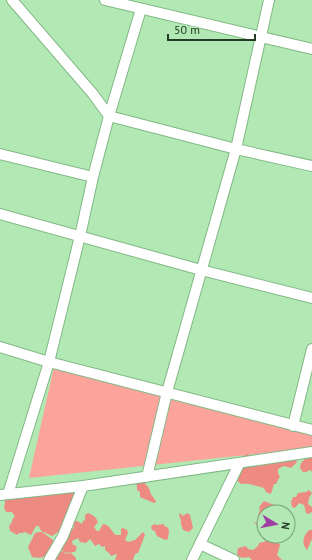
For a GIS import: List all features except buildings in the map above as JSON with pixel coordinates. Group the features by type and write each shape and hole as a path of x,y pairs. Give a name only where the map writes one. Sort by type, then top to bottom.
{"street":[{"path":"12,0 93,94 109,116 312,166"},
{"path":"105,0 260,38 312,49"},
{"path":"146,477 167,392 236,148 269,0"},
{"path":"141,9 109,116 93,177 49,362 4,494 83,486 312,452"},
{"path":"0,154 93,177"},
{"path":"0,214 201,270 312,298"},
{"path":"0,347 49,362 312,430"},
{"path":"293,426 312,349"},
{"path":"192,560 239,464"},
{"path":"49,560 63,536 83,486"},
{"path":"200,544 234,560"}],"shaded area":[{"path":"54,367 312,425 312,448 29,478"},
{"path":"272,453 275,455 296,459 297,462 291,468 284,466 278,469 278,474 280,476 276,484 274,484 271,494 266,492 264,488 250,484 241,484 235,479 243,456 247,454 251,456 262,454 264,456"},
{"path":"312,456 312,472 310,470 303,472 300,468 301,463 307,457 310,458"},
{"path":"145,478 145,484 156,501 154,503 140,497 140,492 137,490 135,481"},
{"path":"63,483 75,483 79,487 61,530 52,536 41,531 39,526 36,526 31,535 25,532 17,535 10,531 9,526 15,517 12,512 6,512 4,508 4,500 6,496"},
{"path":"309,490 312,493 308,504 312,507 312,512 308,514 306,513 304,505 299,503 296,507 296,504 291,504 291,502 293,497 296,497 298,493"},
{"path":"264,501 272,504 262,504"},
{"path":"88,513 94,516 98,522 94,527 97,531 99,531 103,524 109,527 116,535 121,535 121,529 123,528 127,530 128,533 125,540 128,542 135,540 143,532 145,535 138,553 135,554 133,560 115,560 117,554 111,556 105,550 105,546 102,547 99,544 95,546 90,539 86,543 80,542 78,538 72,541 73,545 77,548 75,552 66,553 61,549 67,532 74,528 73,522 77,521 82,524 85,520 85,515"},
{"path":"180,513 183,516 187,513 190,515 193,528 189,532 183,530 179,516"},
{"path":"154,524 164,524 164,526 167,527 169,530 168,539 165,540 157,536 151,527"},
{"path":"309,530 312,530 312,539 307,550 303,542 305,535"},
{"path":"42,532 53,540 53,545 52,549 47,555 36,558 32,557 28,547 35,533"},
{"path":"259,544 279,544 277,555 282,560 252,560 249,557 244,558 238,556 237,554 238,548 246,546 248,549 253,550"},
{"path":"61,551 66,554 71,553 76,560 57,560 56,556 59,555"}]}
